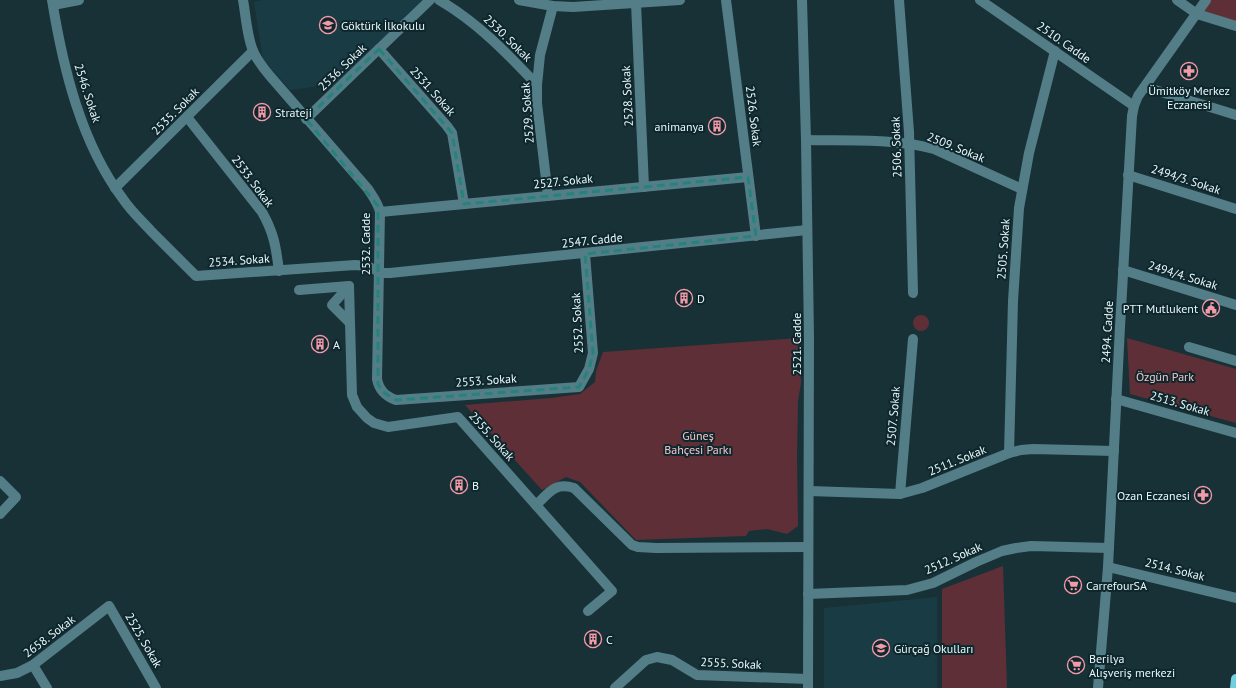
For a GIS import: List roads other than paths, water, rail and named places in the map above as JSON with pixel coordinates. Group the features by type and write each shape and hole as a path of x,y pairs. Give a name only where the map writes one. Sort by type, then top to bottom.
{"main road":[{"path":"1235,688 1236,679"}],"street":[{"path":"52,2 79,0"},
{"name":"2532. Cadde","path":"243,0 253,51 260,63 306,119 373,196 378,206 380,212 377,379 380,389 396,400"},
{"name":"2536. Sokak","path":"306,119 430,0"},
{"name":"2530. Sokak","path":"439,0 455,9 474,23 513,59 537,85"},
{"path":"519,0 552,6 680,0"},
{"name":"2526. Sokak","path":"726,0 756,236"},
{"name":"2521. Cadde","path":"802,0 808,230 808,684"},
{"name":"2506. Sokak","path":"899,0 908,111 914,292"},
{"name":"2510. Cadde","path":"980,0 1134,106"},
{"path":"1177,0 1197,14 1236,26"},
{"name":"2494. Cadde","path":"1098,688 1108,566 1130,128 1134,106 1138,96 1206,0"},
{"name":"2546. Sokak","path":"52,2 61,51 74,97 95,152 115,188"},
{"name":"2528. Sokak","path":"636,3 644,187"},
{"name":"2529. Sokak","path":"548,196 538,109 537,85 540,55 552,6"},
{"name":"2531. Sokak","path":"379,49 452,133 464,204"},
{"name":"2535. Sokak","path":"115,188 253,51"},
{"name":"2505. Sokak","path":"1009,453 1013,301 1017,225 1029,153 1055,51"},
{"path":"1145,87 1236,115"},
{"name":"2533. Sokak","path":"187,117 262,212 268,222 275,241 279,271"},
{"name":"2509. Sokak","path":"806,140 882,142 909,144 934,149 1022,189"},
{"name":"2494/3. Sokak","path":"1128,175 1236,209"},
{"name":"2527. Sokak","path":"380,212 748,176"},
{"name":"2534. Sokak","path":"115,188 130,209 196,276 355,265 366,266 379,271"},
{"name":"2547. Cadde","path":"379,271 390,274 808,230"},
{"name":"2552. Sokak","path":"579,387 589,369 593,353 585,254"},
{"name":"2494/4. Sokak","path":"1123,270 1236,305"},
{"path":"299,290 349,286"},
{"path":"349,286 332,305 350,323"},
{"name":"2555. Sokak","path":"349,286 352,395 361,413 374,422 388,427 458,417 612,591 588,611"},
{"name":"2507. Sokak","path":"900,494 913,339"},
{"path":"1189,347 1236,361"},
{"name":"2553. Sokak","path":"396,400 579,387"},
{"name":"2513. Sokak","path":"1116,399 1236,432"},
{"name":"2511. Sokak","path":"809,491 900,494 922,488 1009,453 1021,450 1114,451"},
{"path":"0,481 16,497 0,514"},
{"path":"536,505 555,488 564,486 574,488 632,545 638,547 808,546"},
{"name":"2512. Sokak","path":"808,594 907,590 933,583 983,559 1002,551 1016,548 1031,546 1109,548"},
{"name":"2514. Sokak","path":"1108,566 1236,598"},
{"name":"2658. Sokak","path":"0,676 17,673 33,666 110,606"},
{"name":"2525. Sokak","path":"110,606 156,688"},
{"name":"2555. Sokak","path":"615,688 646,660 657,657 672,660 697,675 808,684"},
{"path":"33,666 47,688"}],"place":[{"name":"Göktürk İlkokulu","path":"328,25"},
{"name":"Ümitköy Merkez Eczanesi","path":"1189,71"},
{"name":"Strateji","path":"262,112"},
{"name":"animanya","path":"717,126"},
{"name":"D","path":"684,298"},
{"name":"PTT Mutlukent","path":"1211,308"},
{"name":"A","path":"320,344"},
{"name":"B","path":"459,485"},
{"name":"Ozan Eczanesi","path":"1203,495"},
{"name":"CarrefourSA","path":"1073,585"},
{"name":"C","path":"593,639"},
{"name":"Gürçağ Okulları","path":"881,648"},
{"name":"Berilya Alışveriş merkezi","path":"1076,665"}],"park label":[{"name":"Özgün Park","path":"1165,376"},
{"name":"Güneş Bahçesi Parkı","path":"698,442"}]}
